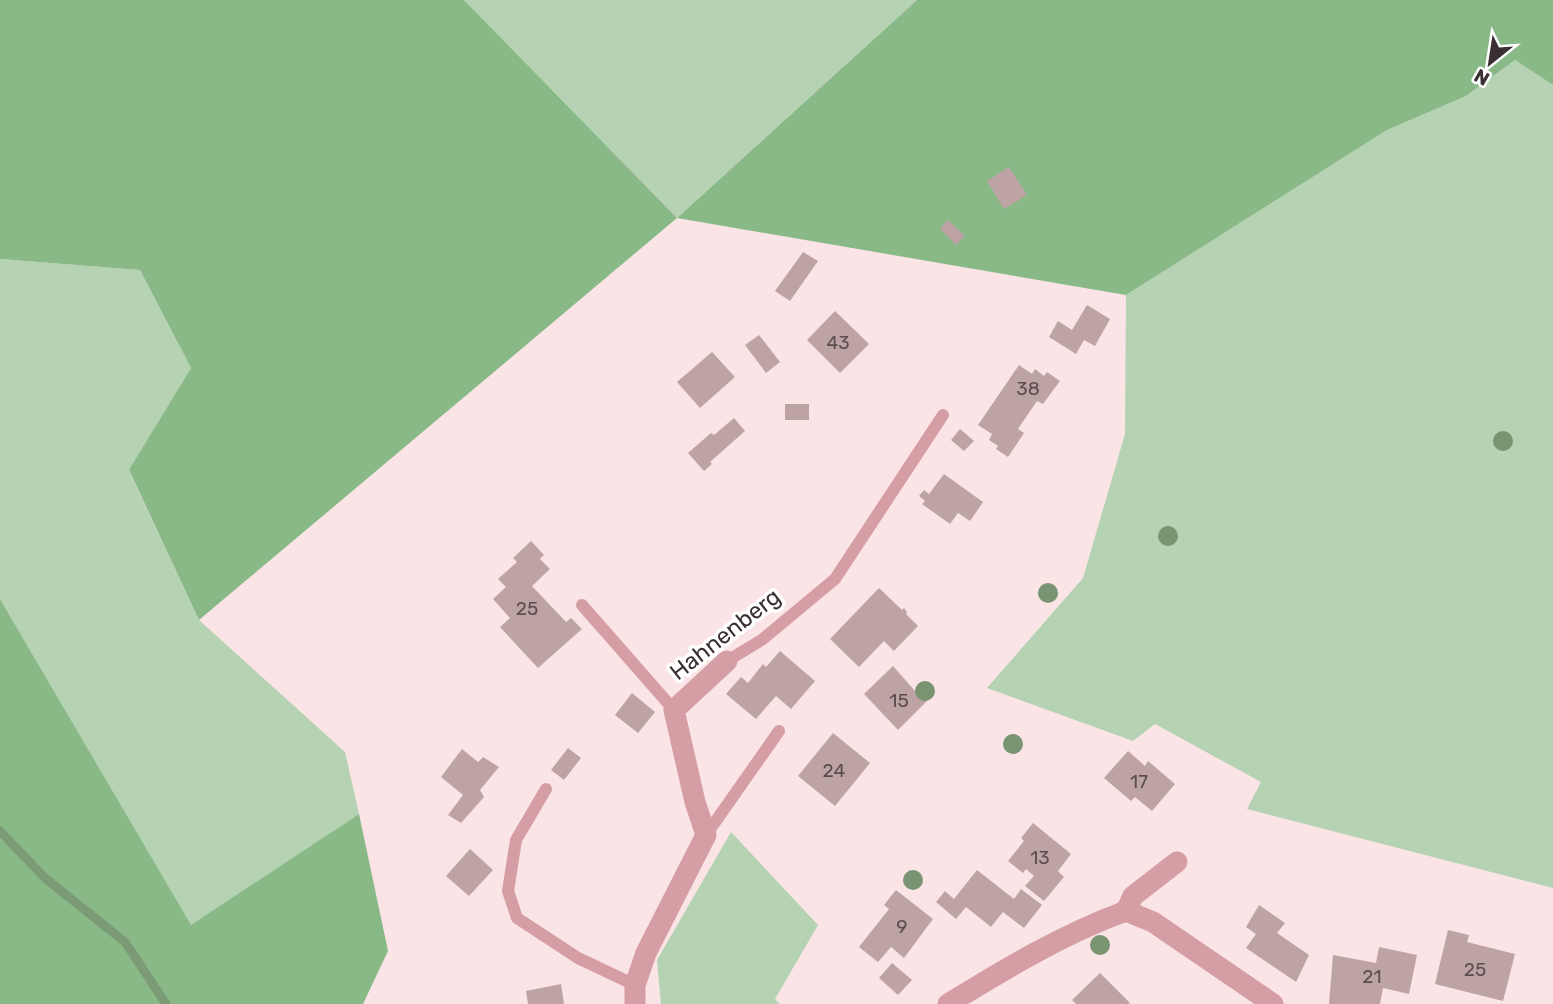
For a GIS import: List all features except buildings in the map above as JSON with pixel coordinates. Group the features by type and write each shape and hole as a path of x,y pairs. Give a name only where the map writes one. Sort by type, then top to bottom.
{"street":[{"name":"Hahnenberg","path":"706,835 695,802 674,710 727,661"},
{"path":"635,994 646,953 706,835"},
{"path":"1126,911 1133,896 1177,862"},
{"path":"948,1004 999,972 1056,942 1093,923 1126,911 1153,922 1273,1004"}],"lane":[{"name":"Hahnenberg","path":"727,661 763,639 835,579 943,415"},
{"path":"582,605 674,710"},
{"path":"706,835 779,731"},
{"path":"546,789 516,840 508,891 517,918 635,994"}],"green space":[{"path":"0,0 464,0 677,218 199,620 129,470 191,368 140,270 0,259"},
{"path":"464,0 917,0 677,218"},
{"path":"917,0 1553,0 1553,85 1515,60 1466,96 1387,130 1126,295 677,218"},
{"path":"1515,60 1553,85 1553,888 1247,809 1261,782 1155,724 1133,741 987,688 1083,578 1125,434 1126,295 1387,130 1466,96"},
{"path":"0,259 140,270 191,368 129,471 199,620 345,752 359,814 191,926 0,599"},
{"path":"0,599 191,925 359,814 388,951 363,1004 0,1004"},
{"path":"731,832 818,925 775,999 780,1004 661,1004 657,960"}],"waterway":[{"path":"0,831 45,878 125,942 166,1004"}]}
